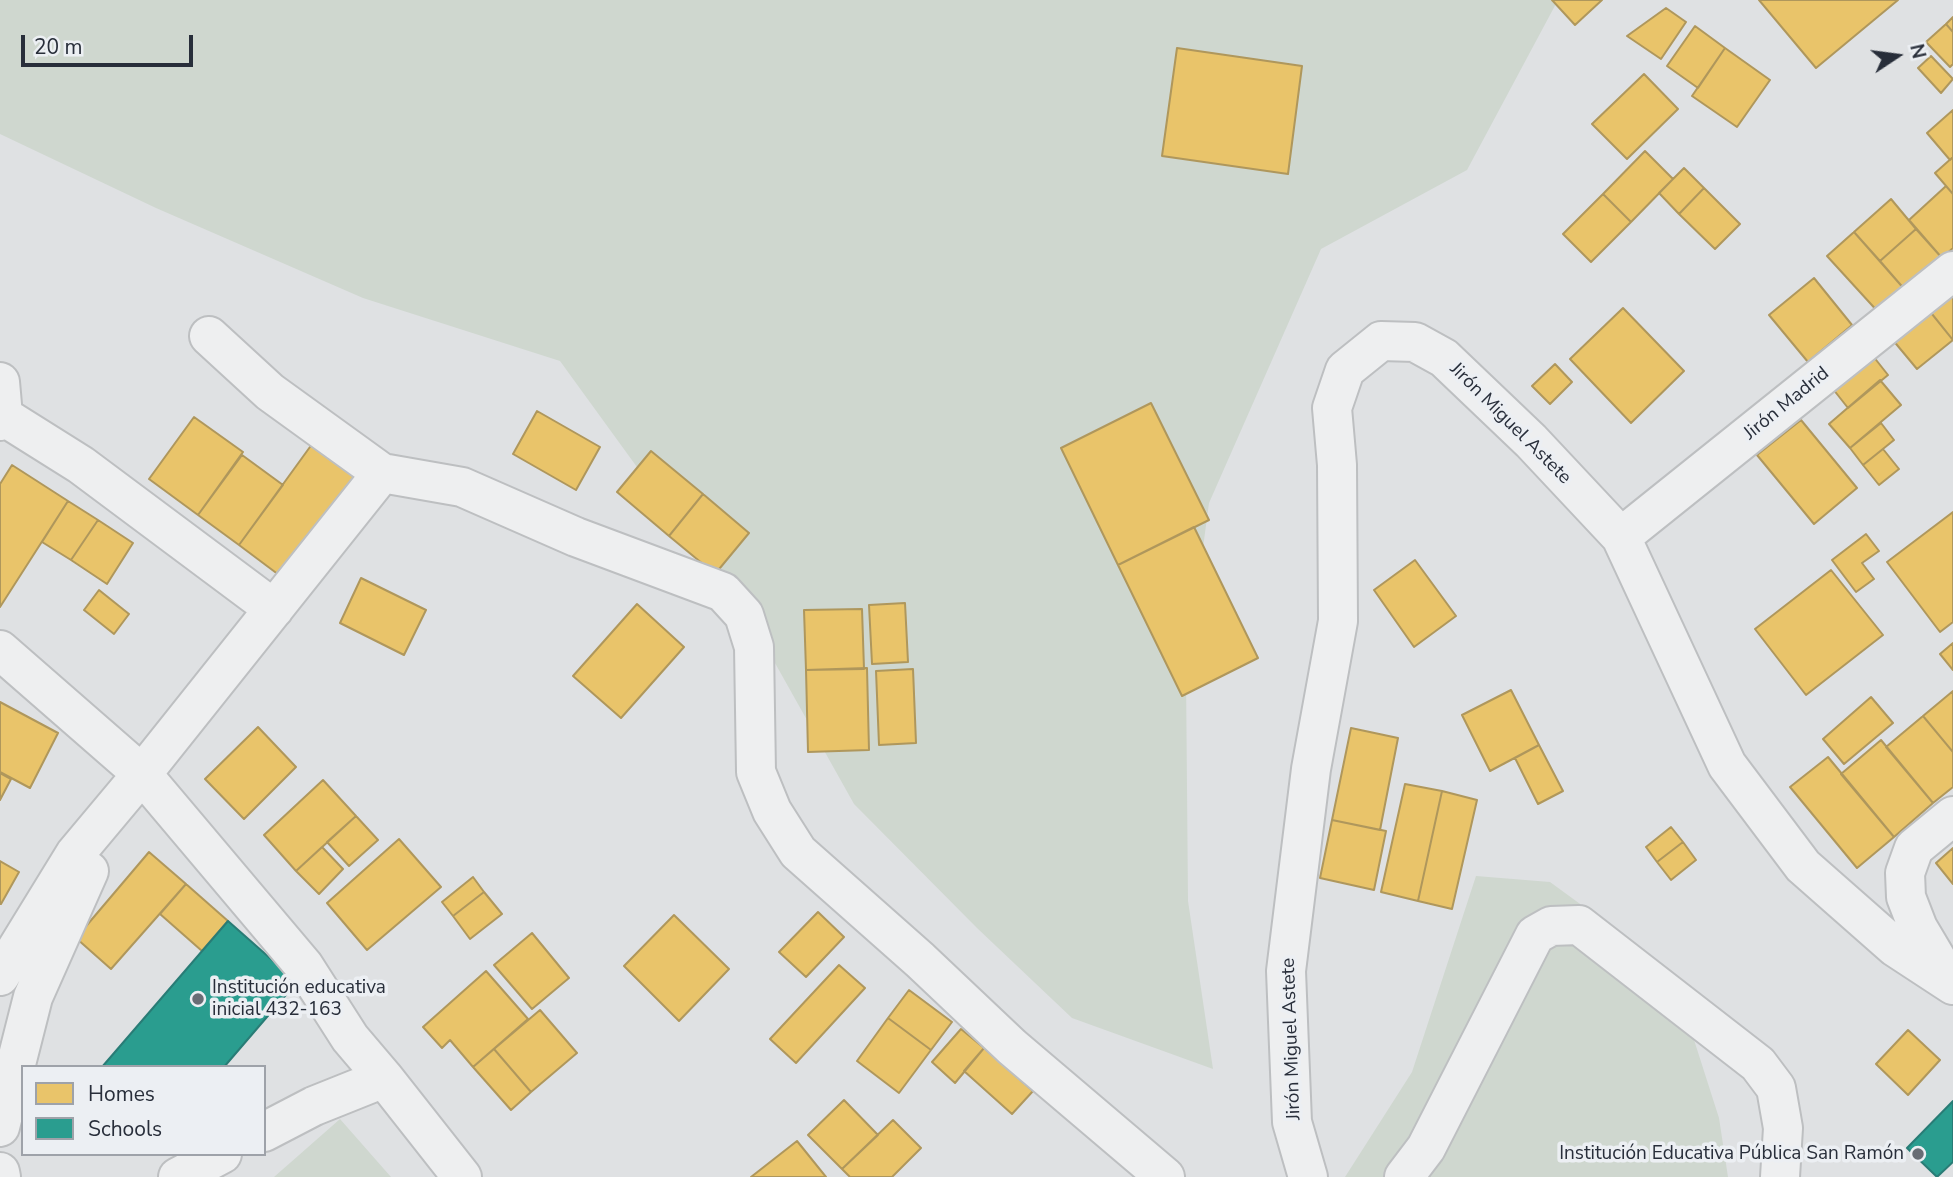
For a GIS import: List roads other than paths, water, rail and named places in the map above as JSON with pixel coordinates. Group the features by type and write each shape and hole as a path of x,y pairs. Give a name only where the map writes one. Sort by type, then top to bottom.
{"street":[{"name":"Jirón Madrid","path":"1621,537 1953,271"},
{"path":"209,335 270,392 382,474 462,487 576,537 723,593 744,615 754,647 756,772 772,811 798,852 920,960 1012,1047 1165,1177"},
{"name":"Jirón Miguel Astete","path":"1308,1177 1292,1122 1286,971 1311,769 1338,621 1337,465 1332,408 1345,370 1381,341 1415,342 1444,358 1531,441 1621,537 1727,765 1803,866 1895,947 1952,984"},
{"path":"1,406 274,608"},
{"path":"0,976 75,854 382,474"},
{"path":"0,650 142,774 304,966 350,1038 462,1177"},
{"path":"0,1127 33,997 79,889 142,774"},
{"path":"1952,984 1918,928 1906,897 1905,873 1914,848 1953,816"},
{"path":"1404,1177 1426,1148 1535,935 1551,926 1579,925 1758,1065 1776,1088 1783,1128 1780,1177"},
{"path":"266,1131 314,1106 384,1078"},
{"path":"178,1177 218,1156"},
{"path":"0,1172 1,1177"}],"place":[{"name":"Institución educativa inicial 432-163","path":"198,999"},
{"name":"Institución Educativa Pública San Ramón","path":"1918,1154"}]}
